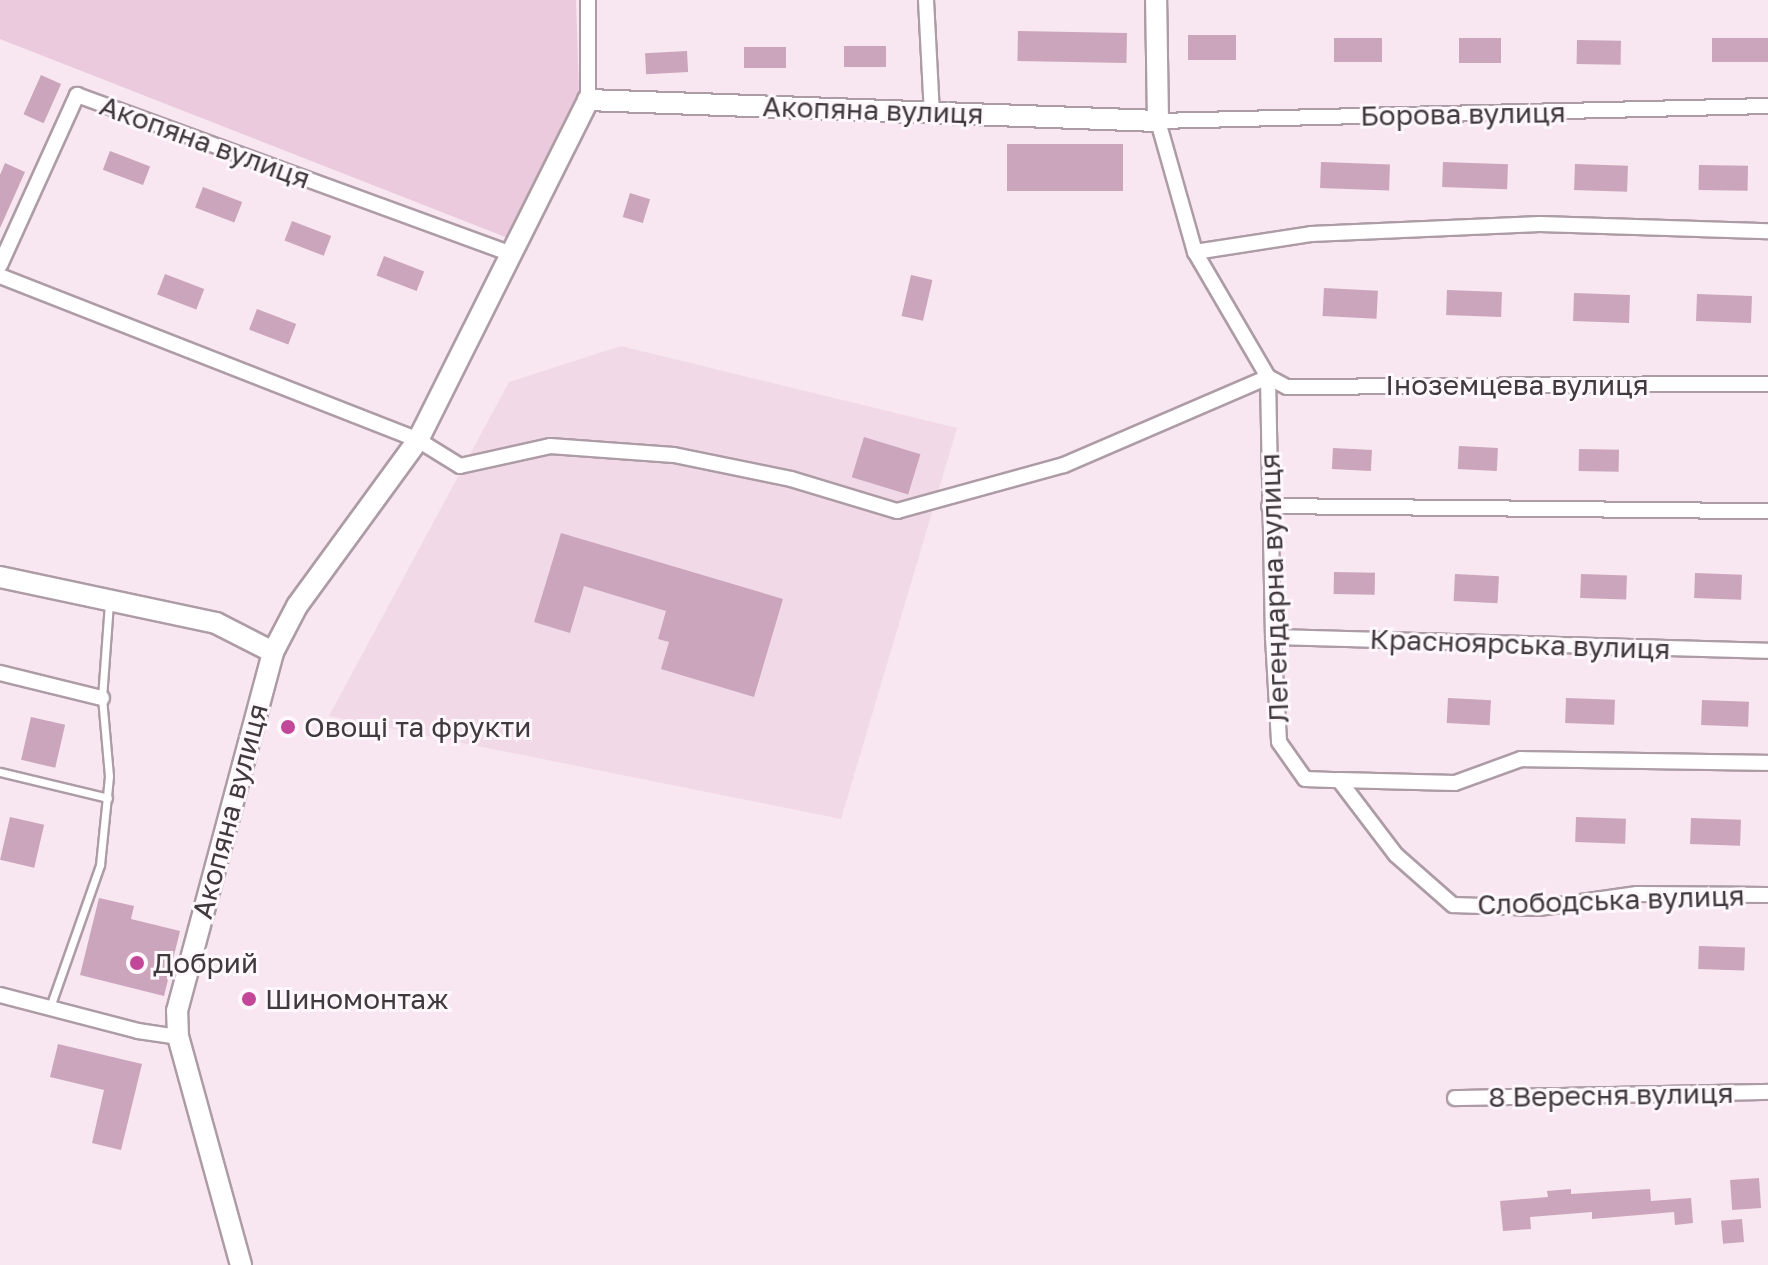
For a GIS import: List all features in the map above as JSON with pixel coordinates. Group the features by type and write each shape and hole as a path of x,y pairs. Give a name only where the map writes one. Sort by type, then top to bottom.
{"main road":[{"path":"1156,0 1158,121"},
{"name":"Акопяна вулиця","path":"241,1265 178,1037 177,1011 182,983 273,652 297,606 418,440 588,100 1158,121"},
{"path":"0,577 216,623 273,652"}],"street":[{"name":"Акопяна вулиця","path":"588,0 588,100"},
{"path":"926,0 932,113"},
{"name":"Акопяна вулиця","path":"0,265 77,95 509,253"},
{"name":"Борова вулиця","path":"1158,121 1768,106"},
{"path":"0,276 418,440 460,466 550,446 674,455 791,479 897,511 1064,465 1268,377 1195,252 1158,121"},
{"path":"1195,252 1311,234 1540,224 1768,231"},
{"name":"Іноземцева вулиця","path":"1268,377 1287,387 1768,384"},
{"name":"Легендарна вулиця","path":"1268,377 1269,506 1279,742 1305,779 1339,780"},
{"path":"1269,506 1768,511"},
{"name":"Красноярська вулиця","path":"1273,637 1768,651"},
{"path":"0,673 102,698"},
{"path":"1339,780 1455,783 1521,759 1768,763"},
{"name":"Слободська вулиця","path":"1339,780 1396,855 1453,905 1539,908 1637,894 1768,895"},
{"path":"0,995 138,1031 178,1037"},
{"name":"8 Вересня вулиця","path":"1455,1098 1768,1092"}],"lane":[{"path":"50,1007 100,865 108,798 102,698 109,602"},
{"path":"0,772 108,798"}],"shaded area":[{"path":"0,0 576,0 579,93 508,238 0,39"},
{"path":"621,346 957,428 841,819 329,716 509,382"}],"building":[{"path":"1018,31 1127,33 1126,63 1017,61"},
{"path":"1188,35 1236,35 1236,60 1188,60"},
{"path":"1334,38 1382,38 1382,62 1334,62"},
{"path":"1459,38 1501,38 1501,63 1459,63"},
{"path":"1712,38 1768,38 1768,62 1712,62"},
{"path":"1577,40 1621,41 1621,65 1577,64"},
{"path":"844,46 886,46 886,67 844,67"},
{"path":"744,47 786,47 786,68 744,68"},
{"path":"687,51 688,72 646,74 645,53"},
{"path":"41,75 61,84 44,123 24,114"},
{"path":"1007,144 1123,144 1123,191 1007,191"},
{"path":"110,151 150,166 143,185 103,170"},
{"path":"1321,162 1390,164 1389,190 1320,188"},
{"path":"1443,162 1508,164 1507,189 1442,187"},
{"path":"5,163 25,172 0,228 0,175"},
{"path":"1575,164 1628,166 1627,192 1574,190"},
{"path":"1699,165 1748,166 1748,191 1699,190"},
{"path":"203,187 242,202 234,223 195,208"},
{"path":"630,193 650,199 643,223 623,217"},
{"path":"292,221 331,236 324,256 284,241"},
{"path":"384,256 424,271 417,291 376,276"},
{"path":"165,274 204,289 196,310 157,295"},
{"path":"911,275 932,280 923,321 902,316"},
{"path":"1324,288 1378,291 1376,319 1323,316"},
{"path":"1447,290 1502,292 1501,317 1446,315"},
{"path":"1574,293 1630,295 1629,323 1573,321"},
{"path":"1697,294 1752,296 1751,323 1696,321"},
{"path":"257,309 296,324 288,345 249,330"},
{"path":"864,437 920,454 908,494 852,477"},
{"path":"1459,446 1498,448 1497,471 1458,469"},
{"path":"1333,448 1372,450 1371,471 1332,469"},
{"path":"1579,449 1619,450 1619,472 1579,471"},
{"path":"561,533 783,599 754,697 661,669 669,642 658,639 666,611 584,586 570,633 534,622"},
{"path":"1334,572 1375,573 1375,595 1334,594"},
{"path":"1695,573 1742,575 1741,600 1694,598"},
{"path":"1455,574 1499,576 1498,603 1454,601"},
{"path":"1581,574 1627,576 1626,600 1580,598"},
{"path":"1448,698 1491,700 1490,725 1447,723"},
{"path":"1566,698 1615,700 1614,725 1565,723"},
{"path":"1702,700 1749,702 1748,727 1701,725"},
{"path":"31,717 65,725 55,768 21,760"},
{"path":"10,817 44,825 34,868 0,860"},
{"path":"1576,817 1626,819 1625,844 1575,842"},
{"path":"1691,818 1741,820 1740,846 1690,844"},
{"path":"99,898 134,906 131,919 180,931 164,996 80,975"},
{"path":"1699,946 1745,948 1744,971 1698,969"},
{"path":"58,1044 142,1064 121,1150 92,1143 104,1090 50,1077"},
{"path":"1759,1178 1761,1208 1732,1210 1730,1180"},
{"path":"1571,1189 1571,1194 1650,1189 1651,1201 1691,1198 1693,1223 1675,1225 1674,1212 1592,1219 1592,1212 1530,1217 1531,1229 1503,1231 1500,1201 1548,1197 1547,1191"},
{"path":"1742,1219 1744,1242 1723,1244 1721,1221"}],"place":[{"name":"Овощі та фрукти","path":"288,727"},
{"name":"Добрий","path":"137,963"},
{"name":"Шиномонтаж","path":"249,999"}]}
